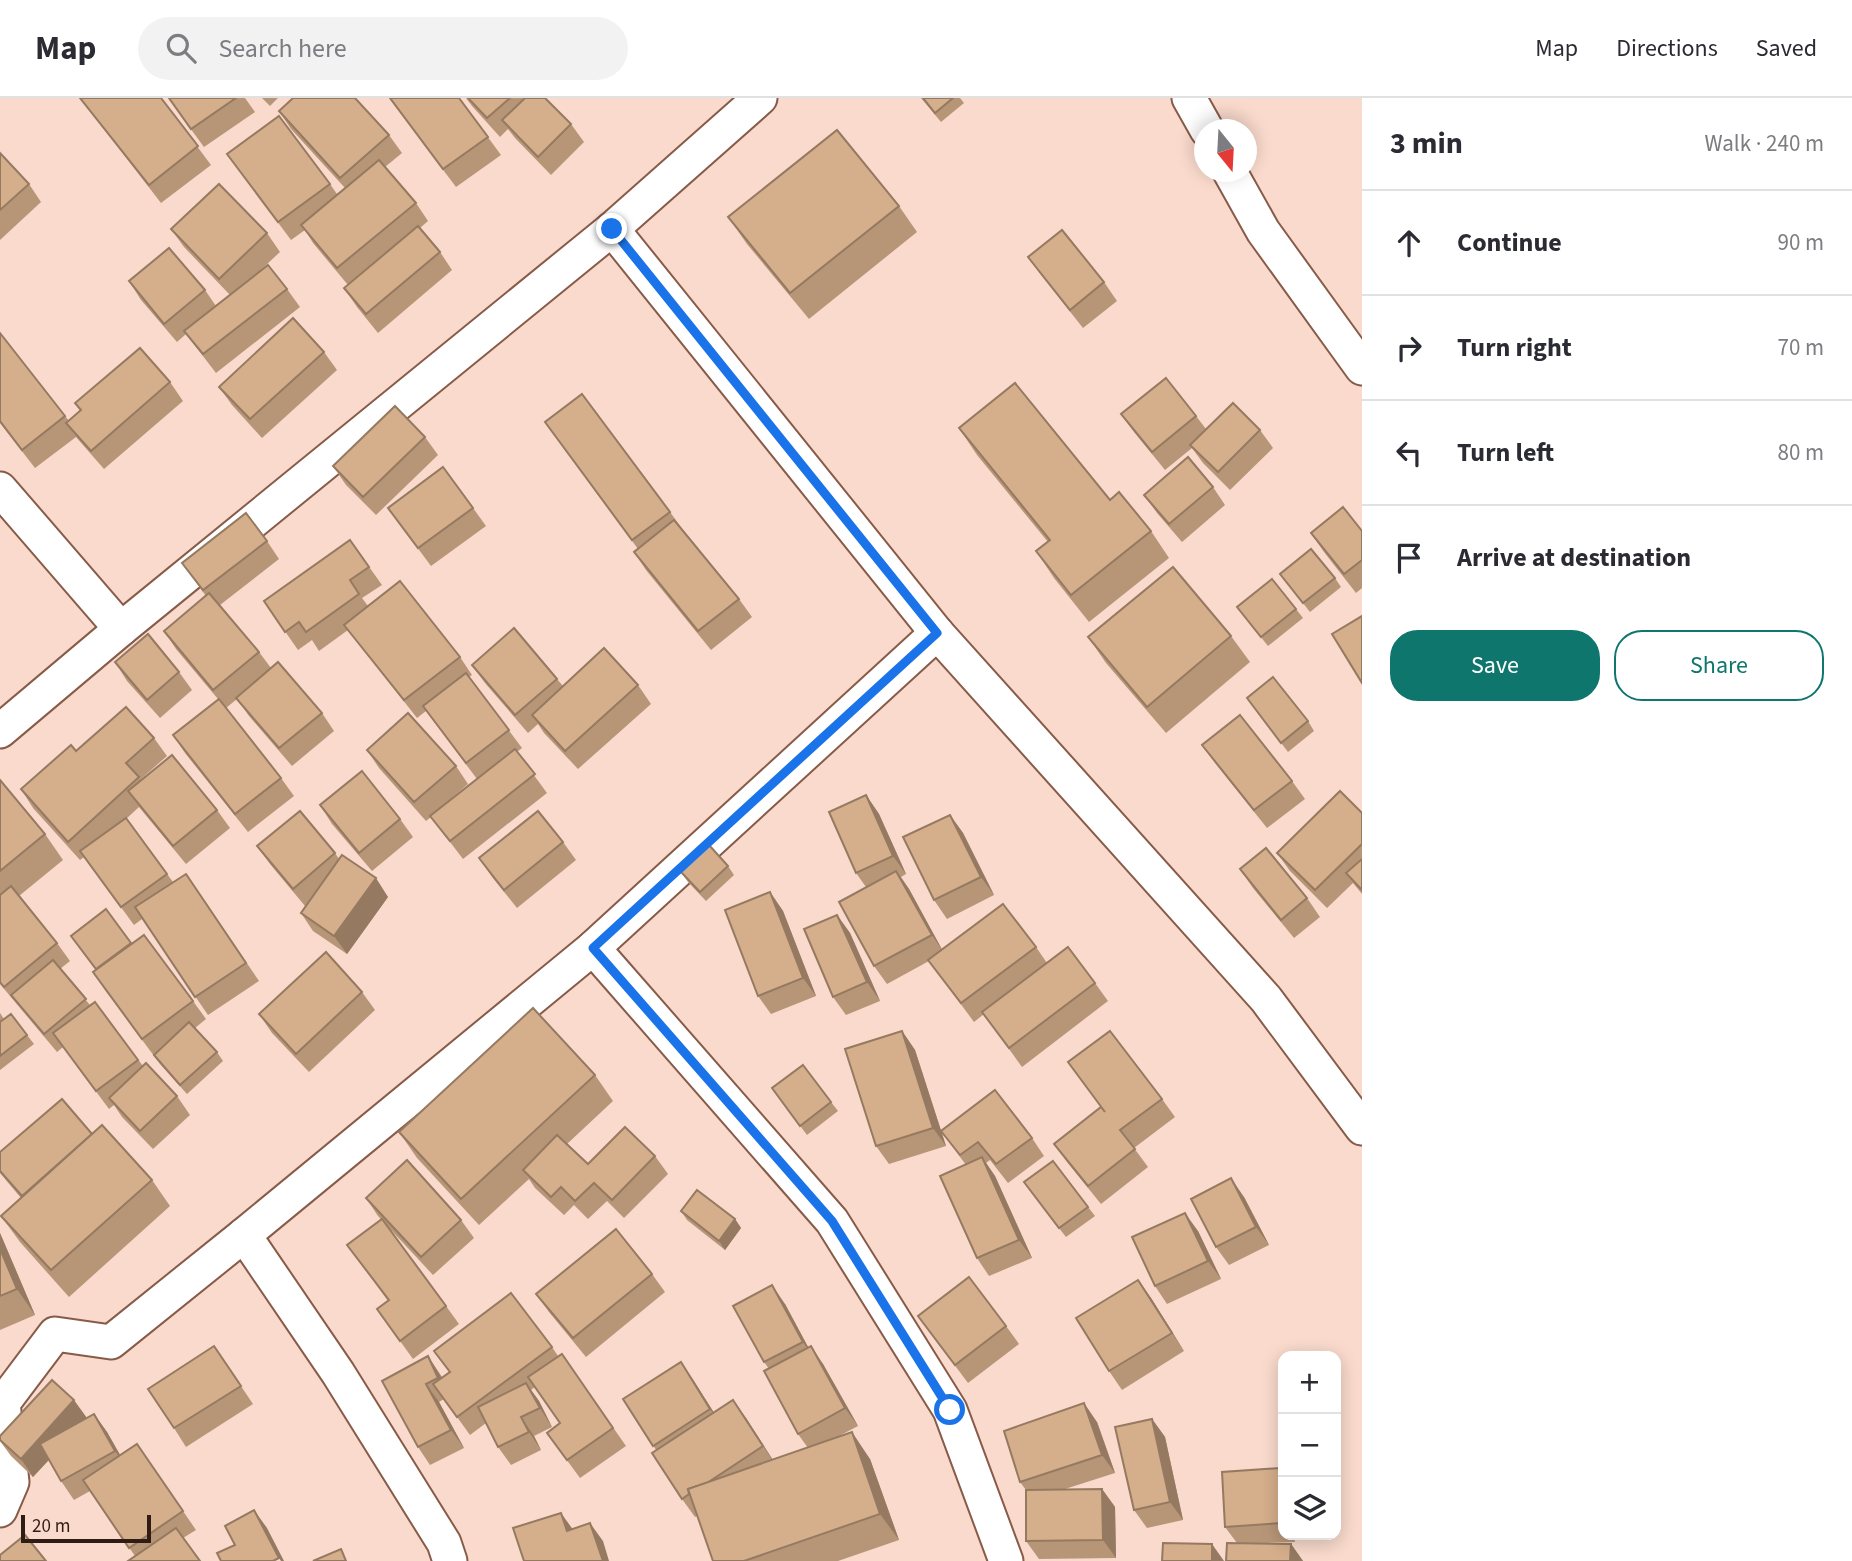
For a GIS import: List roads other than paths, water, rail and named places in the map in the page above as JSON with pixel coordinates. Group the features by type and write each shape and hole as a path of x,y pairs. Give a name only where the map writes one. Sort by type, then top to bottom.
{"street":[{"path":"0,732 121,629 612,229 760,98"},
{"path":"1189,98 1201,119"},
{"path":"1236,182 1263,231 1362,368"},
{"path":"612,229 937,633 1266,999 1362,1128"},
{"path":"0,489 121,629"},
{"path":"0,1510 12,1482 3,1403 55,1334 111,1342 244,1236 593,948 937,633"},
{"path":"593,948 832,1221 950,1410 1006,1561"},
{"path":"244,1236 338,1373 444,1543 450,1561"}]}
